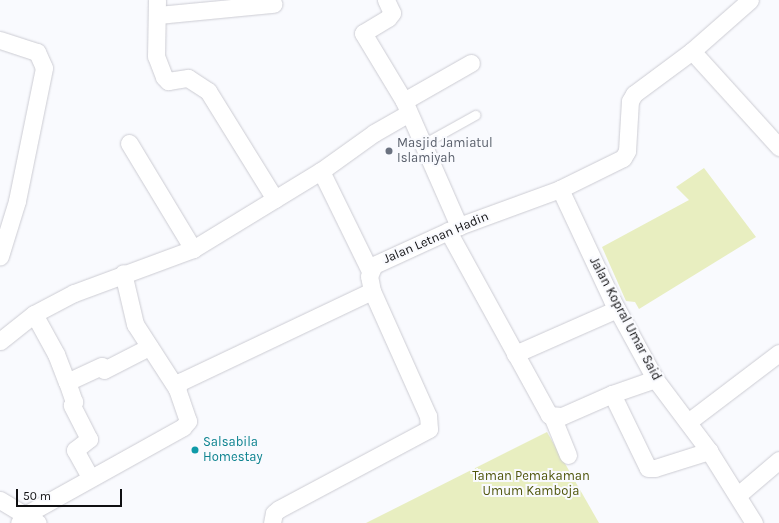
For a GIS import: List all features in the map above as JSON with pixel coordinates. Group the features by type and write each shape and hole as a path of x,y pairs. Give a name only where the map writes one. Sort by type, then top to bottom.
{"street":[{"path":"386,0 392,13 388,18 363,33 406,107 423,144 454,228 515,354 547,412 552,416 568,456"},
{"name":"Jalan Letnan Hadin","path":"272,523 274,513 279,509 429,429 428,416 372,291 370,271 378,262 454,228 560,189 623,158 627,151 630,101 634,94 692,51 750,0"},
{"path":"274,4 158,7 156,56 164,77 168,81 188,78 208,91 275,199"},
{"path":"0,40 37,52 44,68 16,201 0,256"},
{"path":"692,51 779,147"},
{"path":"0,341 34,314 74,293 123,273 193,249 322,171 374,133 406,107 471,63"},
{"path":"129,143 193,249"},
{"path":"322,171 370,271"},
{"name":"Jalan Kopral Umar Said","path":"560,189 617,309 655,378 709,451 738,495 754,523"},
{"path":"0,500 27,520 90,477 186,424 187,417 177,389 135,324 123,273"},
{"path":"177,389 180,382 372,291"},
{"path":"515,354 617,309"},
{"path":"34,314 56,354 68,382 74,402 72,405 89,439 75,450 90,477"},
{"path":"68,382 102,366 104,370 149,347"},
{"path":"688,422 779,353"},
{"path":"552,416 562,416 612,394 655,378"},
{"path":"612,394 648,468 655,468 709,451"},
{"path":"738,495 779,460"}],"lane":[{"path":"423,144 475,115"}],"green space":[{"path":"704,168 756,237 639,309 635,302 626,301 602,247 689,200 676,187"},
{"name":"Taman Pemakaman Umum Kamboja","path":"547,432 599,523 366,523"}],"place":[{"name":"Masjid Jamiatul Islamiyah","path":"389,151"},
{"name":"Salsabila Homestay","path":"195,450"}]}
